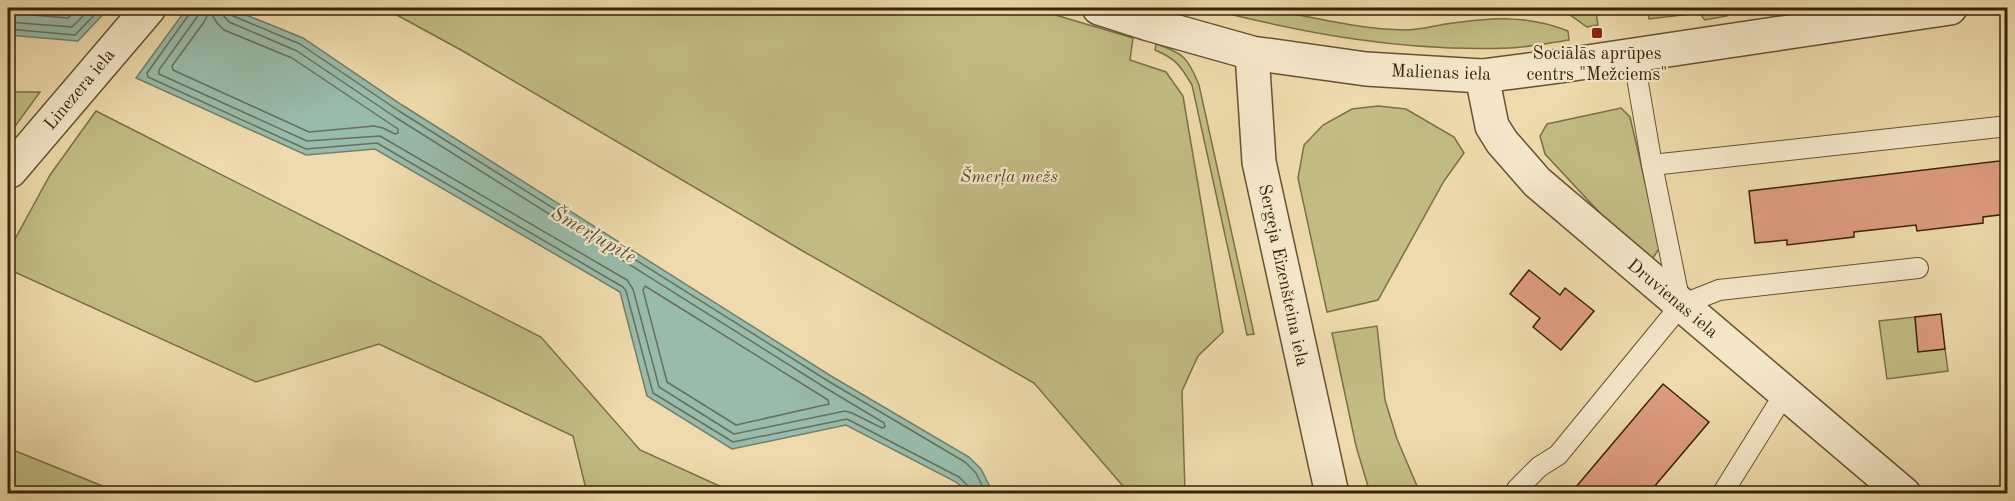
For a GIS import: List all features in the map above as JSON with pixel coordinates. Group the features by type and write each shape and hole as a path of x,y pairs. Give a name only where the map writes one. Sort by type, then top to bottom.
{"street":[{"name":"Linezera iela","path":"9,173 149,8"},
{"name":"Malienas iela","path":"1099,8 1252,53 1366,69 1482,76 1950,8"},
{"name":"Sergeja Eizenšteina iela","path":"1252,53 1259,162 1332,494"},
{"name":"Druvienas iela","path":"1482,76 1492,126 1522,166 1681,305 1904,494"}],"lane":[{"path":"1633,54 1652,165 1681,305"},
{"path":"1652,165 2007,126"},
{"path":"1517,489 1539,467 1558,455 1681,305 1719,290 1918,268"},
{"path":"1722,494 1785,393"}],"green space":[{"path":"1253,7 1351,25 1405,30 1477,20 1523,20 1568,31 1569,40 1510,48 1394,44 1281,26 1205,8"},
{"name":"Šmerļa mežs","path":"384,8 1032,8 1133,38 1130,60 1166,72 1183,96 1223,332 1198,356 1182,391 1185,493 1129,493 1034,383 801,250 461,50"},
{"path":"1338,8 1454,8 1367,12"},
{"path":"1549,8 1626,8 1596,12 1598,25 1587,27 1567,13"},
{"path":"1647,8 1725,8 1727,16 1705,20 1699,13 1649,19"},
{"path":"1156,44 1173,50 1184,58 1192,68 1199,85 1254,334 1247,335 1192,85 1177,63 1155,50"},
{"path":"8,92 40,92 8,136"},
{"path":"1378,106 1406,109 1454,137 1464,153 1444,181 1378,300 1327,312 1298,178 1304,145 1323,125 1352,109"},
{"path":"1621,108 1630,117 1660,247 1651,261 1641,257 1545,154 1540,136 1547,124"},
{"path":"96,111 541,337 640,450 735,493 587,493 573,436 379,344 256,382 8,269 8,252 50,175"},
{"path":"1915,317 1919,351 1945,349 1948,371 1887,379 1879,321"},
{"path":"1377,326 1385,400 1397,439 1420,493 1370,493 1356,446 1332,333"},
{"path":"8,448 120,493 8,493"}],"water":[{"path":"8,8 109,8 78,41 8,35"},
{"name":"Šmerļupīte","path":"187,8 229,8 303,38 402,105 831,376 969,457 981,469 993,493 968,493 956,482 846,425 732,449 647,396 620,292 375,149 306,155 136,78"}],"building":[{"path":"2007,160 2007,214 1983,217 1983,223 1917,231 1916,225 1854,232 1854,237 1787,245 1787,240 1755,243 1749,191"},
{"path":"1529,270 1560,295 1565,288 1594,311 1561,350 1533,327 1540,318 1510,294"},
{"path":"1941,314 1945,349 1918,352 1915,317"},
{"path":"1663,384 1709,422 1648,494 1570,494"}],"place":[{"name":"Sociālās aprūpes centrs \"Mežciems\"","path":"1597,33"}]}
